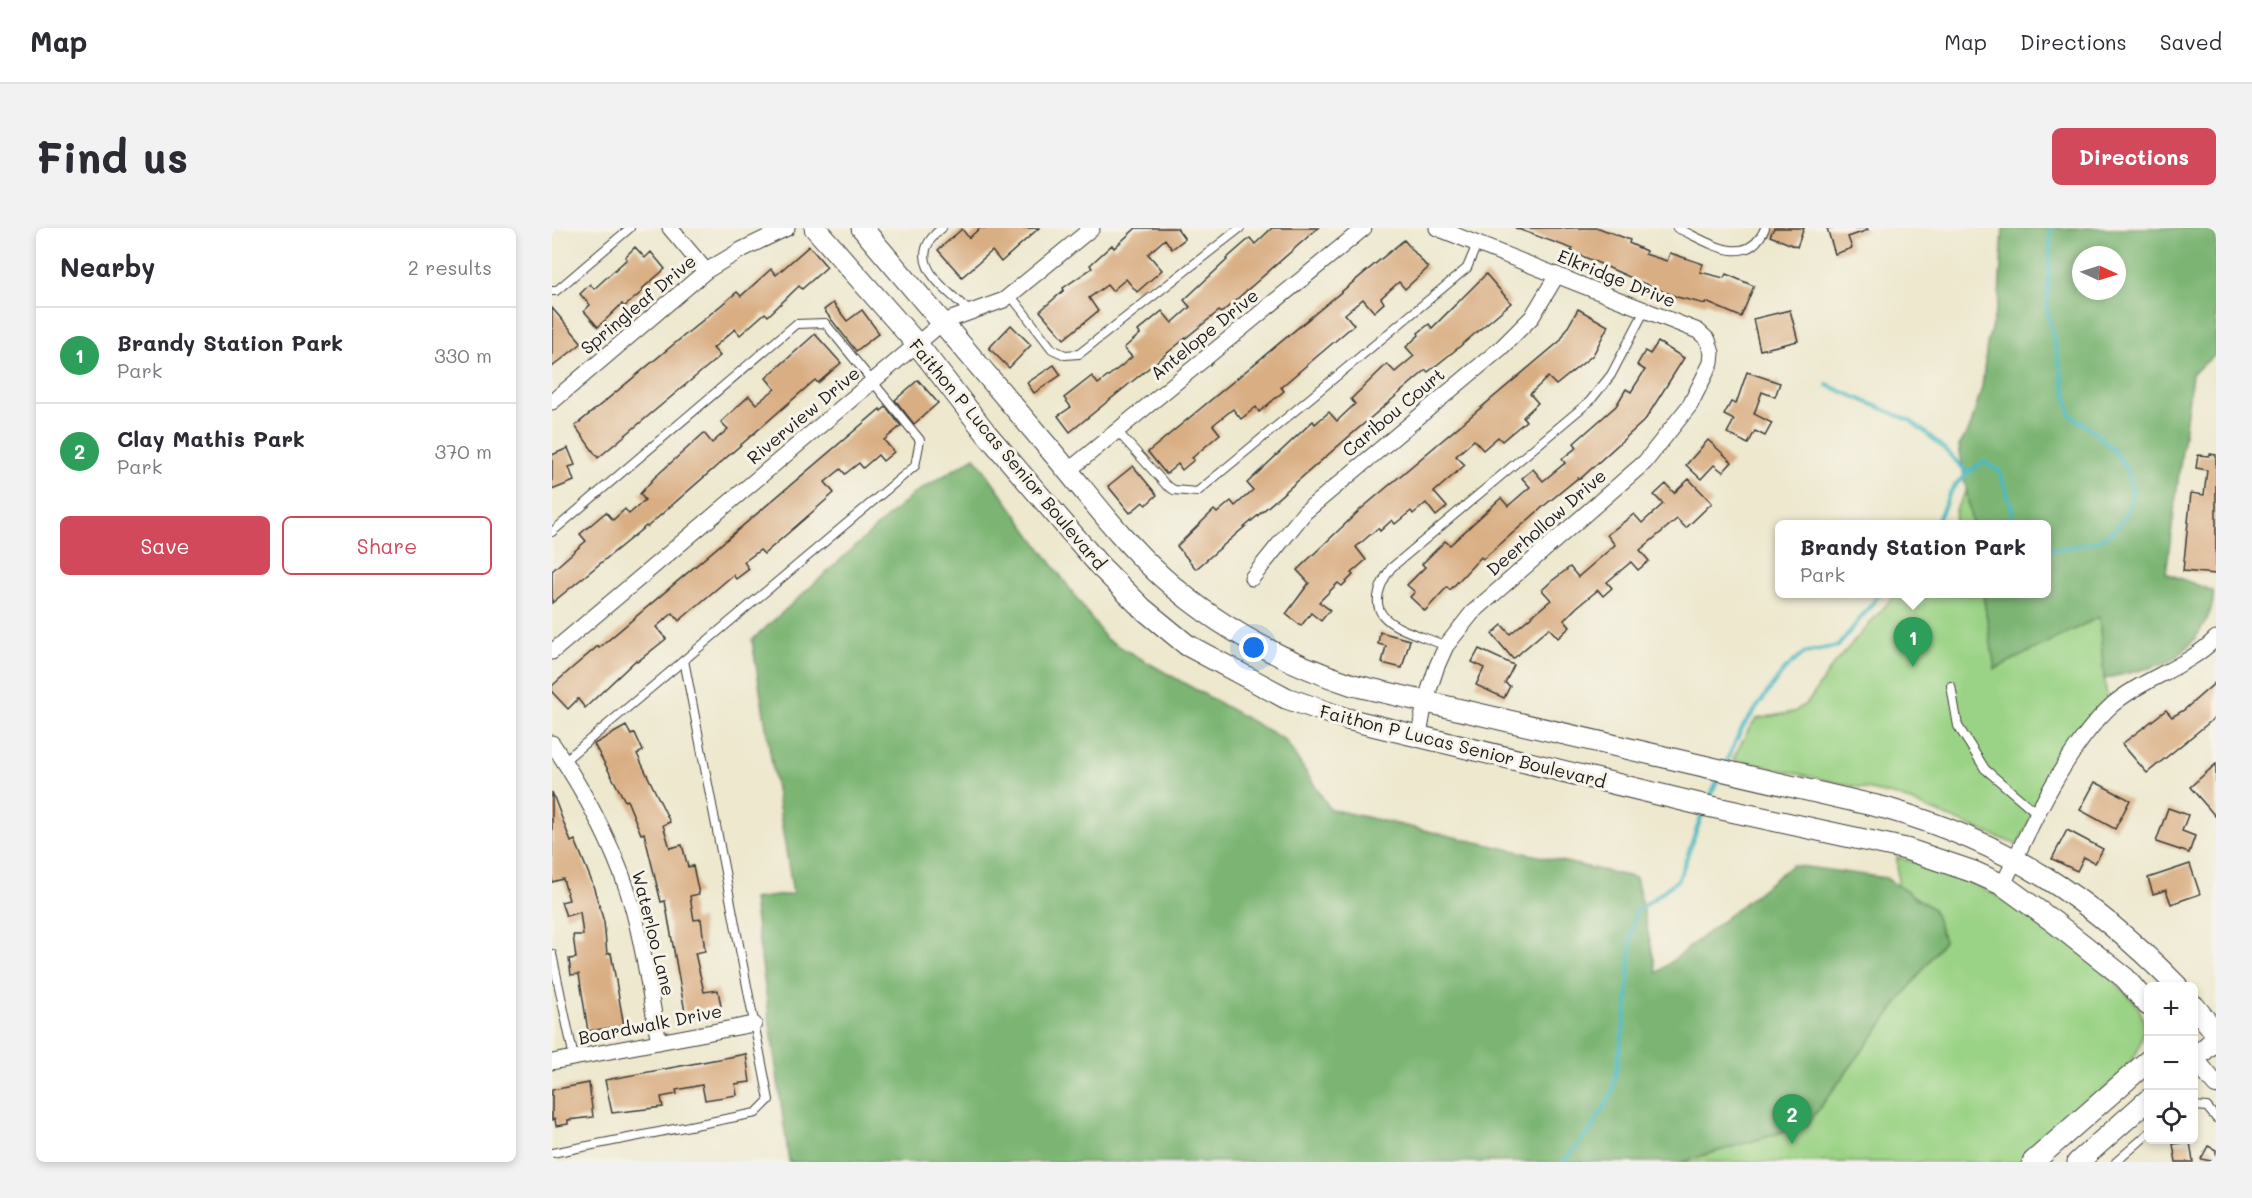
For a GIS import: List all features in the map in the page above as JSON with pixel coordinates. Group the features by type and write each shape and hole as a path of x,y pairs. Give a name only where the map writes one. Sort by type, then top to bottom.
{"main road":[{"name":"Faithon P Lucas Senior Boulevard","path":"815,228 917,344 986,433 1100,566 1142,608 1187,645 1286,698 1347,719 1643,791 1906,849 1974,872 2003,885 2125,978 2144,1000"},
{"name":"Faithon P Lucas Senior Boulevard","path":"862,228 1114,527 1161,576 1228,626 1263,648 1311,671 1353,685 1917,818 2016,858 2076,897 2118,930 2172,982"},
{"path":"2201,1011 2216,1033"},
{"path":"2198,1055 2216,1039"},
{"path":"2033,1162 2144,1065"},
{"path":"2078,1162 2144,1104"}],"street":[{"name":"Springleaf Drive","path":"552,402 706,271 741,250 787,228"},
{"name":"Riverview Drive","path":"552,652 943,322 1011,296 1092,228"},
{"name":"Antelope Drive","path":"1068,471 1364,228"},
{"name":"Elkridge Drive","path":"1437,228 1698,331 1710,345"},
{"path":"672,229 706,271"},
{"name":"Caribou Court","path":"1252,578 1305,512 1509,340 1532,317 1557,275"},
{"name":"Deerhollow Drive","path":"1419,735 1425,702 1446,646 1472,613 1490,596 1516,576 1645,462 1690,405 1711,363 1710,345"},
{"path":"2003,885 2075,747 2112,705 2180,665 2215,641"},
{"name":"Waterloo Lane","path":"552,743 578,782 606,836 627,890 659,1042"},
{"name":"Boardwalk Drive","path":"552,1062 754,1024"},
{"path":"2198,1063 2216,1085"}],"lane":[{"path":"552,291 556,291 630,228"},
{"path":"942,228 929,238 925,248 927,270 969,311"},
{"path":"1011,296 1052,349 1065,355 1079,354 1240,228"},
{"path":"1677,228 1730,251 1745,251 1755,246 1765,228"},
{"path":"1117,431 1166,485 1174,490 1197,492 1467,267 1477,244"},
{"path":"1446,646 1388,621 1378,612 1376,598 1381,582 1391,568 1590,401 1611,375 1645,310"},
{"path":"552,532 796,324 825,323 920,440 915,465 564,761"},
{"path":"552,1153 756,1113 769,1100 684,660"},
{"path":"1951,686 1958,726 1984,770 2038,815"},
{"path":"552,954 574,1058"},
{"path":"2198,1106 2207,1107 2216,1118"},
{"path":"2116,1162 2144,1138"}],"green space":[{"path":"2003,228 2216,228 2216,354 2192,374 2166,573 2213,591 2213,601 2205,623 2198,634 2172,660 2104,679 2099,617 1995,669 1984,598 2051,598 2051,520 1971,520 1959,446 1970,428 1982,387 1987,344 1999,299"},
{"path":"975,457 1106,639 1285,740 1330,809 1636,878 1657,973 1792,865 1886,878 1933,909 1944,941 1807,1125 1681,1162 789,1162 753,899 793,894 752,640 913,494"},
{"path":"1966,491 1971,520 1955,520 1956,509"},
{"path":"1892,598 1984,598 1995,668 2099,617 2107,701 2074,737 2017,845 1897,796 1733,759 1756,719 1794,712 1809,701 1833,665"},
{"path":"1897,857 1958,878 2015,905 2068,940 2093,961 2132,1000 2143,1019 2140,1044 2128,1067 2123,1074 2021,1162 1681,1162 1807,1125 1944,941 1933,909 1898,886"}],"building":[{"path":"980,228 1039,228 1001,262 992,251 962,277 938,250 962,229 969,238"},
{"path":"1136,228 1177,228 1185,239 1172,249 1165,239 1148,254 1162,270 1137,292 1126,279 1112,291 1107,285 1089,298 1098,311 1064,339 1040,311 1064,290 1063,288 1092,268 1090,265 1112,245 1114,248"},
{"path":"1272,228 1318,228 1221,313 1219,311 1070,432 1058,416 1071,407 1064,398 1092,376 1098,384 1120,367 1132,357 1124,348 1140,334 1138,331 1162,311 1172,323 1190,307 1184,300 1226,259 1250,238 1255,244"},
{"path":"1515,228 1599,228 1630,240 1629,243 1646,251 1645,254 1667,261 1670,253 1703,264 1700,272 1724,278 1726,274 1754,286 1741,317 1706,302 1705,304 1677,297 1571,251 1573,249"},
{"path":"1774,228 1804,228 1797,247 1770,236"},
{"path":"1827,228 1867,228 1868,230 1848,237 1852,248 1835,254"},
{"path":"1404,240 1428,268 1405,289 1399,282 1381,298 1384,303 1374,312 1363,299 1345,314 1354,325 1281,387 1284,391 1259,412 1256,407 1241,419 1233,409 1213,425 1220,434 1192,458 1194,460 1182,470 1178,464 1166,474 1148,452"},
{"path":"809,246 827,267 802,289 799,286 768,316 765,313 740,335 735,329 713,348 720,356 598,458 575,426 737,292 741,296 771,269 776,275"},
{"path":"635,247 645,258 651,252 665,269 642,289 643,291 624,307 622,304 598,327 584,311 590,305 580,294 590,284 594,289 627,259 625,257"},
{"path":"1486,274 1511,303 1428,372 1426,370 1196,569 1177,546 1214,510 1217,513 1231,501 1235,506 1253,490 1247,483 1313,421 1315,424 1329,412 1337,421 1355,404 1351,399 1387,364 1395,372 1414,356 1406,347 1419,335 1418,333 1429,324 1432,328"},
{"path":"833,303 847,321 862,310 879,333 856,351 824,310"},
{"path":"552,308 582,343 552,367"},
{"path":"1578,309 1608,326 1593,355 1556,385 1548,377 1530,394 1538,403 1523,417 1526,421 1502,441 1498,437 1483,450 1474,440 1456,456 1465,465 1434,492 1447,507 1436,516 1426,503 1413,514 1411,511 1395,524 1392,520 1380,531 1378,528 1356,547 1366,560 1351,573 1353,575 1342,586 1338,583 1319,602 1330,610 1321,621 1311,613 1301,626 1286,614 1309,583 1297,570 1361,509 1560,341"},
{"path":"1790,310 1798,341 1760,350 1753,319"},
{"path":"1011,325 1031,345 1009,368 989,348"},
{"path":"815,334 841,363 818,383 815,380 647,527 552,603 552,571 586,541 580,534 606,512 613,520 625,509 629,514 645,500 640,494 654,478 704,433 712,443 728,429 721,422 749,396 756,404 775,389 766,378"},
{"path":"1658,342 1684,358 1645,420 1580,479 1578,478 1545,505 1483,559 1481,557 1450,590 1447,587 1425,611 1410,597 1415,592 1407,585 1425,567 1422,564 1445,541 1450,545 1501,498 1508,506 1530,487 1522,478 1533,469 1543,481 1565,463 1562,459 1577,447 1574,443 1616,406 1626,389 1631,392 1645,370 1637,365 1645,351 1650,354"},
{"path":"1054,365 1061,375 1034,393 1027,383"},
{"path":"1747,372 1780,383 1775,397 1762,392 1754,414 1772,423 1765,436 1755,431 1748,444 1727,433 1734,420 1724,415 1731,402 1736,404"},
{"path":"918,380 938,403 914,424 895,400"},
{"path":"886,407 901,426 884,440 894,452 883,461 878,455 863,468 859,463 845,474 841,469 825,482 834,493 764,554 760,550 744,562 749,569 736,579 733,575 679,621 673,613 656,627 666,639 637,662 636,660 585,708 578,699 568,709 552,692 552,686 571,669 598,646 599,648 880,409 881,411"},
{"path":"1708,440 1732,462 1723,472 1714,465 1701,479 1686,465"},
{"path":"568,448 575,465 569,467 574,481 552,490 552,455"},
{"path":"2210,454 2216,455 2216,574 2183,571 2191,493 2204,495 2207,470 2196,468 2198,455 2209,456"},
{"path":"1133,466 1157,495 1146,505 1143,502 1130,513 1108,486"},
{"path":"1689,479 1712,503 1686,528 1677,519 1640,550 1649,561 1638,570 1631,562 1607,582 1612,588 1603,596 1598,590 1577,607 1564,620 1570,627 1558,638 1549,628 1513,659 1492,634 1502,625 1510,634 1551,600 1542,590 1553,580 1570,567 1578,577 1615,545 1607,535 1634,514 1642,523 1663,504 1654,495 1666,484 1674,493"},
{"path":"1380,632 1410,640 1402,668 1382,663 1386,646 1378,644"},
{"path":"1479,649 1514,665 1505,683 1510,686 1504,698 1476,685 1484,668 1472,662"},
{"path":"2216,682 2216,717 2147,773 2122,744 2166,710 2172,717 2184,710"},
{"path":"626,726 631,735 635,733 643,751 637,754 670,822 663,825 670,848 682,845 688,867 693,866 699,894 690,896 694,920 701,919 705,951 695,953 704,992 718,990 721,1006 685,1012 665,901 661,902 644,833 641,834 627,800 625,801 594,744"},
{"path":"2216,764 2216,817 2190,787"},
{"path":"2095,782 2130,800 2115,829 2080,810"},
{"path":"552,792 571,842 575,840 592,882 604,922 607,954 611,953 624,1026 588,1031 579,974 571,975 569,959 576,958 573,935 583,935 580,912 566,916 561,902 569,900 563,879 552,882"},
{"path":"2168,808 2188,815 2182,831 2195,836 2189,853 2156,842"},
{"path":"2067,830 2103,849 2095,863 2084,857 2077,871 2052,859"},
{"path":"2190,864 2200,894 2171,904 2166,890 2153,894 2148,878"},
{"path":"746,1054 750,1082 735,1084 737,1095 705,1100 702,1085 676,1090 677,1094 661,1097 663,1107 612,1113 605,1080"},
{"path":"589,1083 593,1117 568,1120 568,1124 556,1126 555,1119 552,1120 552,1090"},
{"path":"2173,1144 2190,1144 2193,1162 2176,1162"},
{"path":"2208,1146 2216,1150 2216,1162 2201,1159"}],"waterway":[{"path":"2051,228 2047,310 2071,415 2096,434 2120,458 2128,472 2132,487 2131,502 2124,517 2108,535 2088,543 2051,549"},
{"path":"1827,385 1911,421 1937,442 1968,473"},
{"path":"1937,520 1949,495 1960,480 1984,462 1999,471 2012,507 2013,520"},
{"path":"1725,764 1742,728 1784,670 1804,653 1838,646 1877,598"},
{"path":"1709,799 1720,776"},
{"path":"1563,1162 1589,1132 1612,1094 1627,1008 1631,938 1635,913 1679,879 1703,812"}],"place":[{"name":"Brandy Station Park","path":"1913,667"},
{"name":"Clay Mathis Park","path":"1792,1144"}]}
